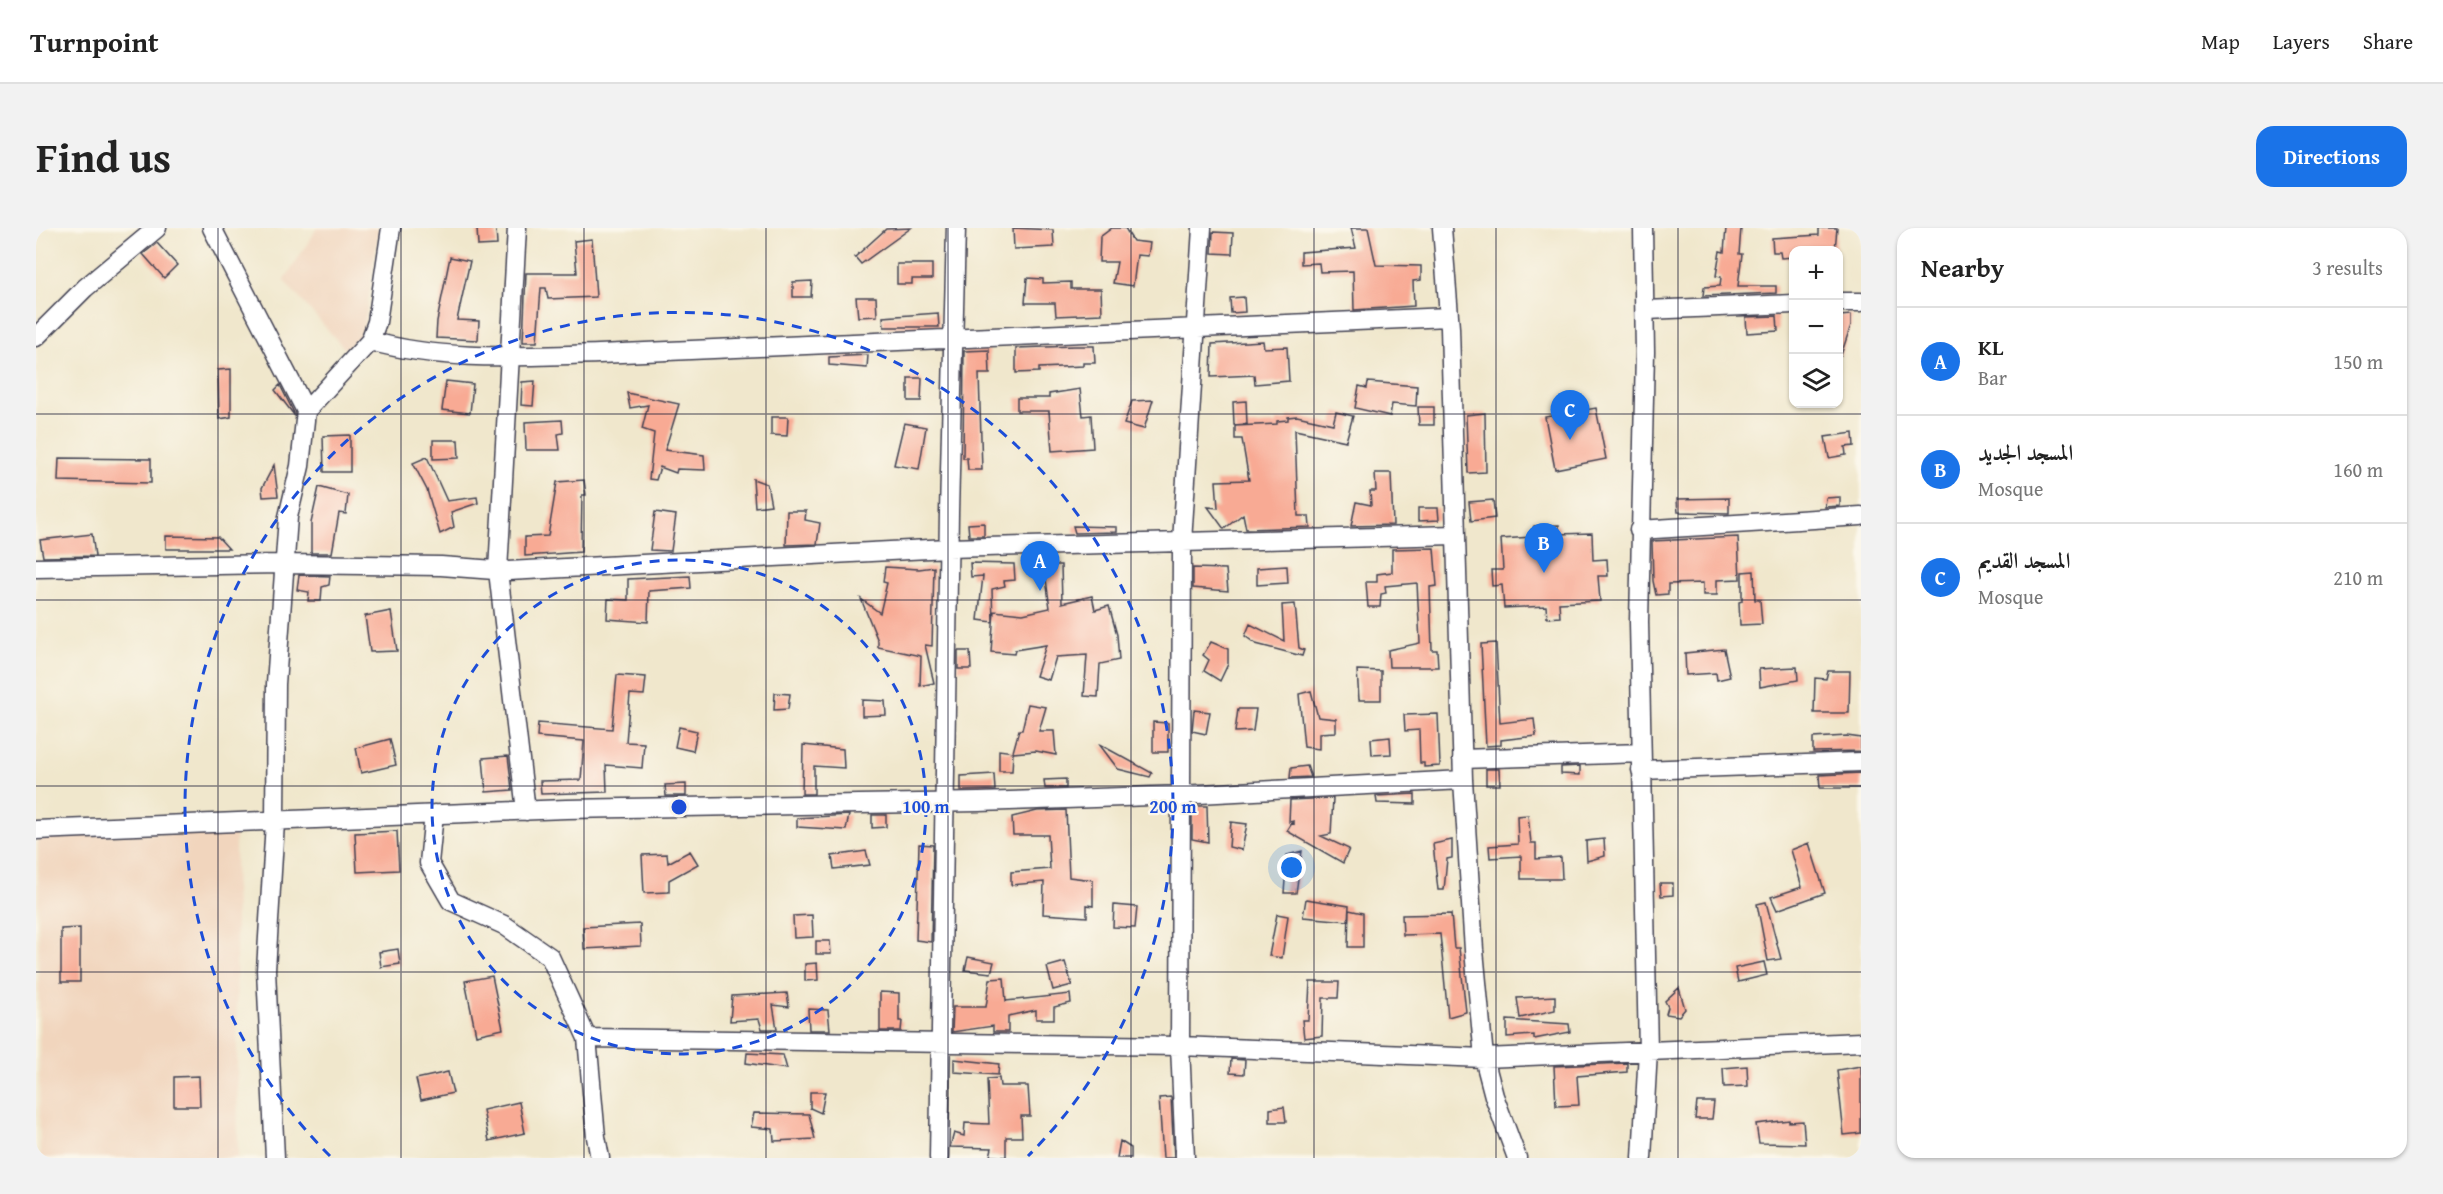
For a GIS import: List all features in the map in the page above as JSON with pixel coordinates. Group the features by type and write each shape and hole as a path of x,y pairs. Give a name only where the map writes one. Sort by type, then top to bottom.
{"street":[{"path":"36,337 85,288 157,228"},
{"path":"212,228 306,411 300,466 288,517 276,684 275,822 266,970 274,1158"},
{"path":"306,411 370,341 377,322 392,228"},
{"path":"517,228 512,356 498,571 526,811"},
{"path":"939,1158 948,548 956,228"},
{"path":"1185,1158 1180,1046 1182,542 1198,327 1202,228"},
{"path":"1442,228 1449,317 1463,780 1484,1058 1517,1158"},
{"path":"1642,1158 1648,1051 1641,761 1639,530 1646,310 1643,228"},
{"path":"1843,303 1861,302"},
{"path":"1646,310 1789,304"},
{"path":"370,341 398,349 450,354 512,356 1198,327 1318,325 1449,317"},
{"path":"1639,530 1861,516"},
{"path":"36,568 284,564 441,566 498,571 948,548 1455,535"},
{"path":"1462,759 1861,762"},
{"path":"36,830 526,811 944,803 1180,795 1463,780"},
{"path":"434,814 429,863 451,901 504,926 550,957 587,1038 600,1158"},
{"path":"587,1038 1180,1046 1484,1058 1861,1042"}],"shaded area":[{"path":"317,228 379,228 365,321 360,337 345,349 284,281"},
{"path":"235,832 238,1158 40,1158 38,836"}],"building":[{"path":"477,228 496,228 497,245 478,246"},
{"path":"911,228 861,264 855,257 886,229"},
{"path":"1013,228 1053,230 1054,247 1014,249"},
{"path":"1112,228 1125,228 1133,241 1150,243 1148,256 1137,255 1133,286 1113,283 1117,262 1099,262 1100,237"},
{"path":"1351,228 1368,228 1376,265 1421,266 1421,280 1413,281 1414,306 1354,310 1353,271 1320,272 1319,263 1301,264 1301,252 1356,248"},
{"path":"1726,228 1741,228 1739,254 1742,254 1738,286 1776,286 1776,293 1703,296 1704,287 1720,286 1721,277 1716,276 1720,251 1724,252"},
{"path":"1819,228 1837,228 1835,246 1789,246 1789,257 1781,258 1780,252 1773,252 1772,238 1819,235"},
{"path":"1213,232 1233,233 1232,254 1212,253"},
{"path":"592,239 596,297 548,299 546,288 541,288 537,342 523,342 526,273 577,273 574,241"},
{"path":"157,243 177,265 164,278 143,254"},
{"path":"450,257 470,261 457,320 479,321 478,340 436,338 437,321"},
{"path":"897,264 932,264 932,279 912,279 912,284 897,284"},
{"path":"1027,278 1043,279 1043,283 1071,282 1071,289 1101,289 1102,314 1056,316 1055,303 1025,303"},
{"path":"812,281 811,297 793,297 793,282"},
{"path":"856,297 876,297 877,316 858,317"},
{"path":"1244,297 1245,312 1231,313 1230,298"},
{"path":"938,313 939,327 884,327 883,317"},
{"path":"1851,315 1851,325 1843,349 1843,316"},
{"path":"1777,316 1778,331 1747,333 1746,317"},
{"path":"1263,341 1264,348 1287,347 1289,381 1255,384 1254,375 1211,377 1212,344"},
{"path":"1094,346 1095,363 1083,363 1083,366 1039,368 1039,372 1016,373 1016,348"},
{"path":"989,350 990,374 979,374 982,470 968,470 967,458 963,458 964,351"},
{"path":"868,355 867,368 829,365 829,357"},
{"path":"231,369 231,417 219,419 218,370"},
{"path":"908,378 922,378 921,401 908,401"},
{"path":"446,381 473,384 470,413 442,410"},
{"path":"535,381 533,406 521,405 522,382"},
{"path":"1368,382 1417,386 1416,406 1392,404 1390,416 1355,408 1359,386 1367,388"},
{"path":"280,385 294,413 294,415 275,390"},
{"path":"1080,389 1083,416 1091,415 1093,448 1052,451 1049,411 1017,411 1017,398 1049,398 1049,394"},
{"path":"627,393 679,404 665,450 704,455 705,470 677,469 676,473 660,467 656,480 649,479 654,433 642,429 648,405 630,408"},
{"path":"1153,400 1144,429 1124,424 1132,401"},
{"path":"1246,401 1247,424 1234,425 1233,402"},
{"path":"1418,407 1434,407 1434,425 1419,425"},
{"path":"1596,408 1606,459 1555,469 1545,417"},
{"path":"1336,412 1353,416 1346,441 1295,430 1298,516 1309,516 1310,527 1246,529 1243,514 1224,529 1208,507 1218,508 1216,481 1249,480 1242,439 1235,439 1235,426 1277,424 1277,421 1297,416 1333,424"},
{"path":"1485,413 1486,472 1468,473 1466,415"},
{"path":"771,417 788,417 787,436 771,435"},
{"path":"562,420 563,433 558,434 560,450 526,450 525,422"},
{"path":"904,423 926,427 919,469 894,465"},
{"path":"1853,433 1854,446 1845,447 1846,455 1829,458 1825,437"},
{"path":"350,435 350,472 324,472 323,436"},
{"path":"433,440 458,440 459,458 433,459"},
{"path":"427,457 447,501 477,497 478,503 451,512 454,527 440,534 427,490 413,463"},
{"path":"59,458 151,459 151,483 58,481"},
{"path":"274,465 278,496 263,497 262,488"},
{"path":"1375,473 1391,473 1393,525 1351,526 1356,502 1371,505 1370,491 1376,491"},
{"path":"753,479 767,484 771,505 755,507"},
{"path":"584,480 586,495 582,495 581,552 525,556 525,537 548,536 557,482"},
{"path":"319,487 348,495 346,514 339,513 332,553 311,553 311,523"},
{"path":"1840,497 1840,506 1825,507 1826,498"},
{"path":"1729,498 1729,513 1678,512 1677,499"},
{"path":"1493,500 1495,518 1471,521 1469,502"},
{"path":"1418,508 1438,508 1439,520 1418,521"},
{"path":"787,511 806,511 805,520 820,523 817,544 786,545"},
{"path":"655,512 676,515 671,551 650,550"},
{"path":"984,523 984,536 969,536 968,524"},
{"path":"1559,525 1559,534 1592,533 1593,560 1607,559 1608,576 1598,576 1600,601 1559,603 1560,617 1547,618 1546,606 1504,608 1502,585 1492,586 1491,570 1503,570 1501,539 1535,537 1534,526"},
{"path":"1073,526 1117,527 1117,532 1075,533"},
{"path":"92,534 95,556 43,557 40,540"},
{"path":"166,536 218,537 229,549 166,549"},
{"path":"1738,537 1740,579 1717,580 1717,595 1703,595 1703,583 1668,584 1668,594 1656,595 1653,581 1652,541"},
{"path":"1434,548 1437,586 1430,587 1432,650 1437,650 1438,667 1389,667 1388,650 1420,643 1417,583 1385,586 1386,593 1381,594 1380,607 1368,607 1366,582 1377,582 1377,574 1392,572 1392,549"},
{"path":"970,563 1014,564 1015,580 1004,581 1005,586 992,589 993,622 978,620 983,576 971,577"},
{"path":"1044,565 1061,565 1062,603 1092,596 1095,610 1109,606 1117,635 1119,660 1100,664 1098,697 1084,696 1087,655 1056,657 1049,680 1036,676 1046,645 1015,650 1014,654 991,652 994,611 1023,614 1050,608"},
{"path":"1287,566 1288,583 1257,585 1257,568"},
{"path":"885,567 919,569 934,567 932,646 925,645 934,683 920,686 921,656 878,647 878,641 861,599 880,613 887,583 883,582"},
{"path":"1193,568 1226,569 1228,591 1193,588"},
{"path":"1754,571 1755,600 1760,600 1762,624 1740,625 1739,602 1742,601 1742,572"},
{"path":"299,575 330,576 329,585 322,587 321,601 308,601 309,592 297,590"},
{"path":"690,576 691,588 649,591 648,622 607,619 608,599 628,600 628,579"},
{"path":"1295,604 1299,648 1304,650 1302,656 1256,644 1245,636 1250,624 1284,641 1282,605"},
{"path":"391,611 397,651 370,652 365,616"},
{"path":"1211,642 1228,649 1228,664 1220,681 1204,671 1209,660 1203,655"},
{"path":"1496,643 1500,723 1534,719 1536,736 1501,740 1501,745 1486,746 1481,644"},
{"path":"1724,649 1730,677 1717,680 1716,673 1686,675 1685,653"},
{"path":"958,651 970,651 971,669 958,669"},
{"path":"1797,667 1798,680 1760,687 1759,669"},
{"path":"1357,670 1381,671 1381,700 1359,700"},
{"path":"1828,671 1850,671 1849,713 1814,713 1815,678 1826,679"},
{"path":"617,675 646,677 644,695 630,694 626,742 644,743 642,768 606,765 607,792 541,794 540,781 581,780 584,741 537,737 538,723 612,729"},
{"path":"1311,691 1318,717 1336,719 1336,732 1319,733 1319,749 1304,747 1299,694"},
{"path":"775,693 790,694 788,709 774,710"},
{"path":"862,700 885,701 886,715 862,716"},
{"path":"1028,704 1046,707 1039,731 1054,731 1056,755 1036,751 1013,753 1012,771 999,771 999,750 1013,752 1019,730 1022,730"},
{"path":"1238,709 1256,709 1253,731 1235,732"},
{"path":"1194,710 1210,712 1206,734 1192,731"},
{"path":"1438,714 1440,766 1424,767 1424,763 1420,763 1419,730 1405,731 1404,715"},
{"path":"1153,722 1168,723 1168,752 1153,752"},
{"path":"679,727 697,731 693,751 675,747"},
{"path":"1847,736 1861,738 1861,751 1813,752 1813,738"},
{"path":"1390,737 1391,754 1372,755 1371,739"},
{"path":"390,739 396,765 361,773 356,748"},
{"path":"1099,744 1152,773 1150,777 1118,769"},
{"path":"803,745 843,749 844,768 814,766 814,794 802,794"},
{"path":"508,756 512,790 486,792 483,758"},
{"path":"1307,766 1311,777 1290,778 1291,768"},
{"path":"1580,766 1580,775 1561,774 1561,767"},
{"path":"1486,769 1499,769 1500,785 1486,785"},
{"path":"1861,773 1861,788 1820,788 1819,775"},
{"path":"994,774 995,790 961,791 961,776"},
{"path":"1066,779 1066,788 1045,788 1044,780"},
{"path":"686,784 686,796 666,796 665,785"},
{"path":"1415,794 1415,804 1377,803 1376,796"},
{"path":"1333,798 1331,834 1321,836 1349,849 1343,863 1287,831 1292,823 1294,824 1294,821 1289,822 1290,800"},
{"path":"1192,806 1207,806 1208,842 1192,839"},
{"path":"1066,810 1069,877 1093,880 1093,906 1087,905 1087,917 1043,914 1044,882 1011,885 1011,872 1050,869 1048,835 1013,835 1012,817 1037,811"},
{"path":"849,815 846,830 797,827 797,818"},
{"path":"872,815 886,815 886,827 872,828"},
{"path":"1528,815 1531,843 1536,843 1536,859 1561,857 1562,879 1521,879 1521,856 1490,858 1489,846 1518,844 1517,816"},
{"path":"1231,822 1247,824 1242,850 1229,847"},
{"path":"397,831 399,870 357,872 355,833"},
{"path":"1604,839 1605,856 1587,861 1586,841"},
{"path":"1452,840 1452,858 1447,859 1444,890 1438,890 1433,844"},
{"path":"1809,843 1825,893 1777,910 1771,897 1802,887 1791,850"},
{"path":"919,844 933,845 931,942 916,940"},
{"path":"690,851 698,864 669,880 669,892 644,893 642,855 667,854 668,863"},
{"path":"866,851 870,865 834,869 832,856"},
{"path":"1302,851 1296,893 1284,893 1287,855"},
{"path":"1660,883 1673,883 1673,895 1661,896"},
{"path":"1306,899 1349,906 1348,921 1303,917"},
{"path":"1766,902 1781,959 1768,961 1757,904"},
{"path":"1114,905 1137,907 1135,928 1113,927"},
{"path":"1349,910 1363,913 1363,947 1348,947"},
{"path":"1277,914 1288,916 1282,958 1269,956"},
{"path":"1451,914 1454,948 1459,948 1466,1012 1448,1017 1440,934 1403,935 1402,915"},
{"path":"812,915 813,937 794,938 793,916"},
{"path":"640,924 641,946 584,949 583,927"},
{"path":"80,928 80,982 61,982 61,929"},
{"path":"816,941 830,941 831,954 816,954"},
{"path":"398,949 400,964 381,967 379,952"},
{"path":"968,957 994,962 991,973 965,970"},
{"path":"1065,962 1072,985 1053,990 1047,967"},
{"path":"1764,962 1767,975 1738,982 1735,968"},
{"path":"817,963 818,980 805,981 805,964"},
{"path":"492,976 503,1029 476,1035 465,981"},
{"path":"1004,978 1006,1001 1070,994 1071,1003 1054,1007 1054,1019 1036,1019 1036,1010 1008,1016 1008,1032 993,1032 993,1026 952,1032 953,1007 986,1007 990,979"},
{"path":"1310,982 1339,982 1338,998 1323,998 1322,1036 1304,1038 1302,1020 1308,1020"},
{"path":"1679,988 1685,1009 1679,1016 1666,1014 1668,1007 1665,1001"},
{"path":"880,992 899,993 901,1031 880,1031"},
{"path":"787,993 789,1007 773,1005 777,1029 762,1029 759,1019 730,1021 732,996"},
{"path":"1555,996 1555,1010 1520,1018 1517,998"},
{"path":"808,1009 828,1010 830,1030 809,1030"},
{"path":"1507,1020 1569,1024 1570,1032 1534,1039 1534,1035 1507,1037"},
{"path":"747,1053 783,1055 787,1069 746,1063"},
{"path":"954,1059 999,1064 998,1075 954,1072"},
{"path":"1231,1059 1245,1060 1244,1074 1230,1073"},
{"path":"1627,1063 1627,1072 1577,1076 1579,1105 1556,1106 1554,1066"},
{"path":"1747,1066 1748,1086 1724,1087 1723,1068"},
{"path":"1861,1066 1861,1133 1844,1135 1837,1070"},
{"path":"448,1072 453,1093 421,1100 416,1079"},
{"path":"199,1076 200,1106 174,1106 174,1077"},
{"path":"999,1078 1000,1086 1028,1086 1030,1116 1021,1116 1022,1137 1006,1137 1006,1157 990,1156 992,1148 950,1147 954,1133 964,1136 965,1123 989,1124 987,1079"},
{"path":"810,1092 825,1092 821,1113 810,1108"},
{"path":"1171,1097 1174,1158 1163,1158 1159,1098"},
{"path":"519,1102 525,1133 489,1141 483,1110"},
{"path":"1697,1102 1714,1102 1712,1119 1695,1119"},
{"path":"1284,1107 1286,1122 1270,1122 1270,1109"},
{"path":"754,1113 809,1114 815,1139 774,1141 773,1129 751,1127"},
{"path":"1789,1120 1789,1122 1803,1121 1805,1144 1759,1143 1756,1124"},
{"path":"1120,1141 1131,1148 1131,1158 1117,1158"}],"place":[{"name":"المسجد القديم","path":"1570,440"},
{"name":"المسجد الجديد","path":"1544,573"},
{"name":"KL","path":"1040,591"}]}
